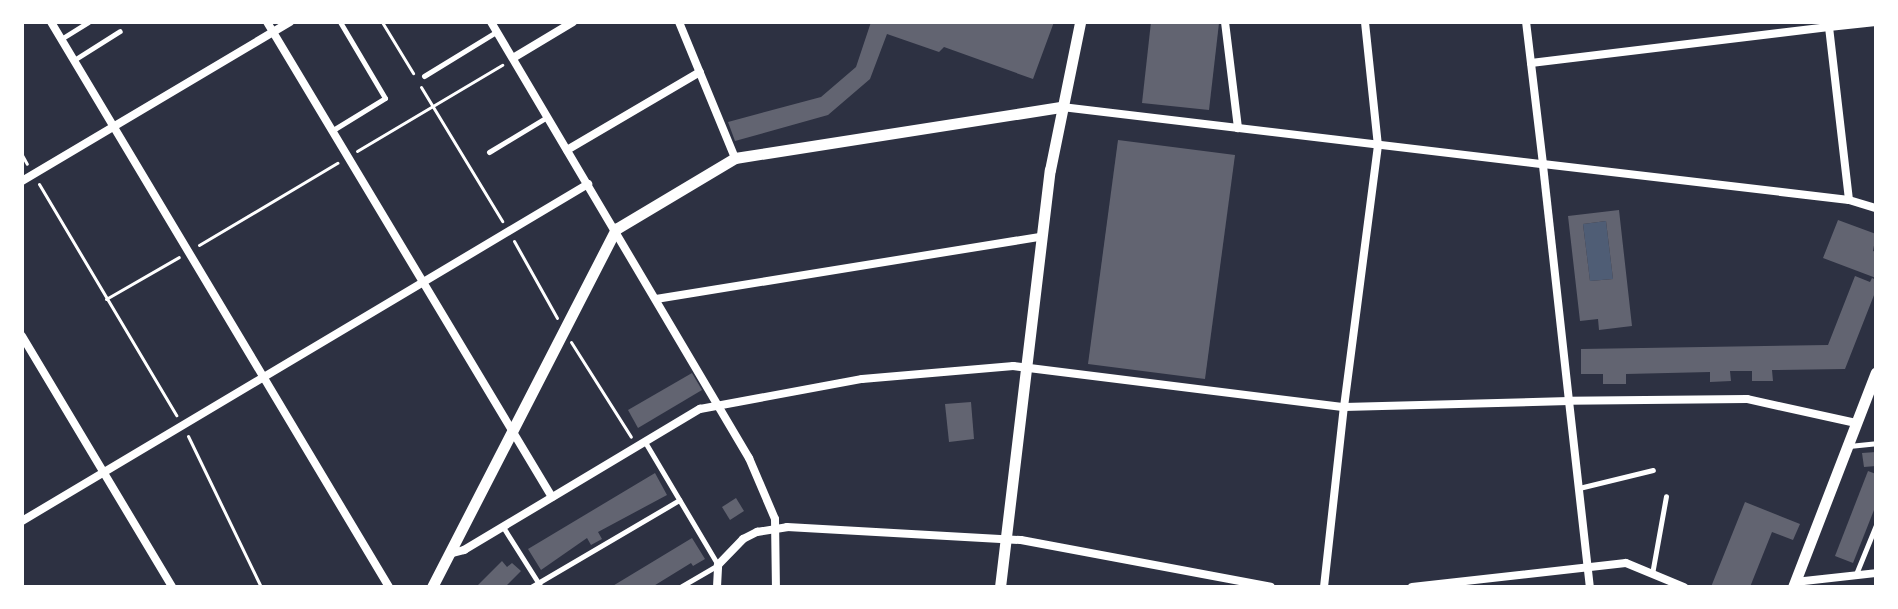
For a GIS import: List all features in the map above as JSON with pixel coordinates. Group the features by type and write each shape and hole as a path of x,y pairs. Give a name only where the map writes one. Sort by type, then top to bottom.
{"street":[{"path":"51,22 389,587"},
{"path":"267,22 552,497"},
{"path":"22,181 290,22"},
{"path":"491,22 749,458 776,529 776,587"},
{"path":"513,58 573,22"},
{"path":"679,22 735,158"},
{"path":"1000,587 1043,236 1062,107 1080,22"},
{"path":"1225,22 1238,128"},
{"path":"1324,587 1378,146 1365,22"},
{"path":"1526,22 1590,587"},
{"path":"1531,63 1829,25 1876,22"},
{"path":"1829,25 1849,200"},
{"path":"567,150 700,72"},
{"path":"432,587 616,229 735,158 1062,107 1849,200 1876,208"},
{"path":"22,521 588,184"},
{"path":"656,299 1043,236"},
{"path":"22,336 172,587"},
{"path":"449,554 464,550 645,441 718,403 862,379 1027,367 1344,407 1747,399 1856,423"},
{"path":"1876,372 1872,389 1794,584 1876,573"},
{"path":"717,587 718,565 743,539 776,529 1006,539 1271,587"},
{"path":"1412,587 1626,563 1684,587"}],"lane":[{"path":"61,39 88,22"},
{"path":"333,130 385,98 340,22"},
{"path":"74,60 120,31"},
{"path":"424,76 497,32"},
{"path":"489,152 547,117"},
{"path":"645,441 718,565 680,587"},
{"path":"1847,446 1876,443"},
{"path":"1579,488 1653,470"},
{"path":"1652,574 1666,496"},
{"path":"531,587 540,585 679,500"},
{"path":"1856,575 1876,525"},
{"path":"503,526 540,585"},
{"path":"1518,575 1519,587"}],"path":[{"path":"106,299 513,58"},
{"path":"22,155 182,425 261,587"}],"water":[{"path":"1606,221 1613,279 1590,281 1583,224"}],"building":[{"path":"871,22 1054,22 1033,79 944,47 939,52 887,34 870,79 828,115 735,141 728,122 821,97 856,67"},
{"path":"1151,22 1219,23 1209,110 1142,103"},
{"path":"1118,140 1235,155 1205,379 1088,364"},
{"path":"1619,210 1632,326 1599,330 1598,319 1580,321 1568,216","holes":["1606,221 1613,279 1590,281 1583,224"]},
{"path":"1838,220 1876,234 1873,251 1876,252 1876,278 1823,258"},
{"path":"1855,276 1870,282 1872,278 1876,280 1876,290 1845,369 1772,370 1773,381 1752,381 1752,371 1730,371 1731,381 1710,382 1710,372 1626,374 1626,384 1603,384 1603,374 1581,374 1581,349 1828,345"},
{"path":"692,373 702,390 638,428 628,410"},
{"path":"971,402 974,439 949,442 945,404"},
{"path":"1876,452 1876,466 1864,467 1862,453"},
{"path":"1868,471 1876,474 1876,505 1853,563 1835,556"},
{"path":"655,473 667,495 598,532 602,539 591,545 587,538 541,570 528,549"},
{"path":"736,498 744,511 730,520 722,507"},
{"path":"1745,502 1800,524 1793,540 1772,532 1750,587 1711,587"},
{"path":"692,538 705,559 693,566 691,563 652,587 611,587"},
{"path":"502,561 507,567 512,563 521,571 505,587 476,587"}]}
